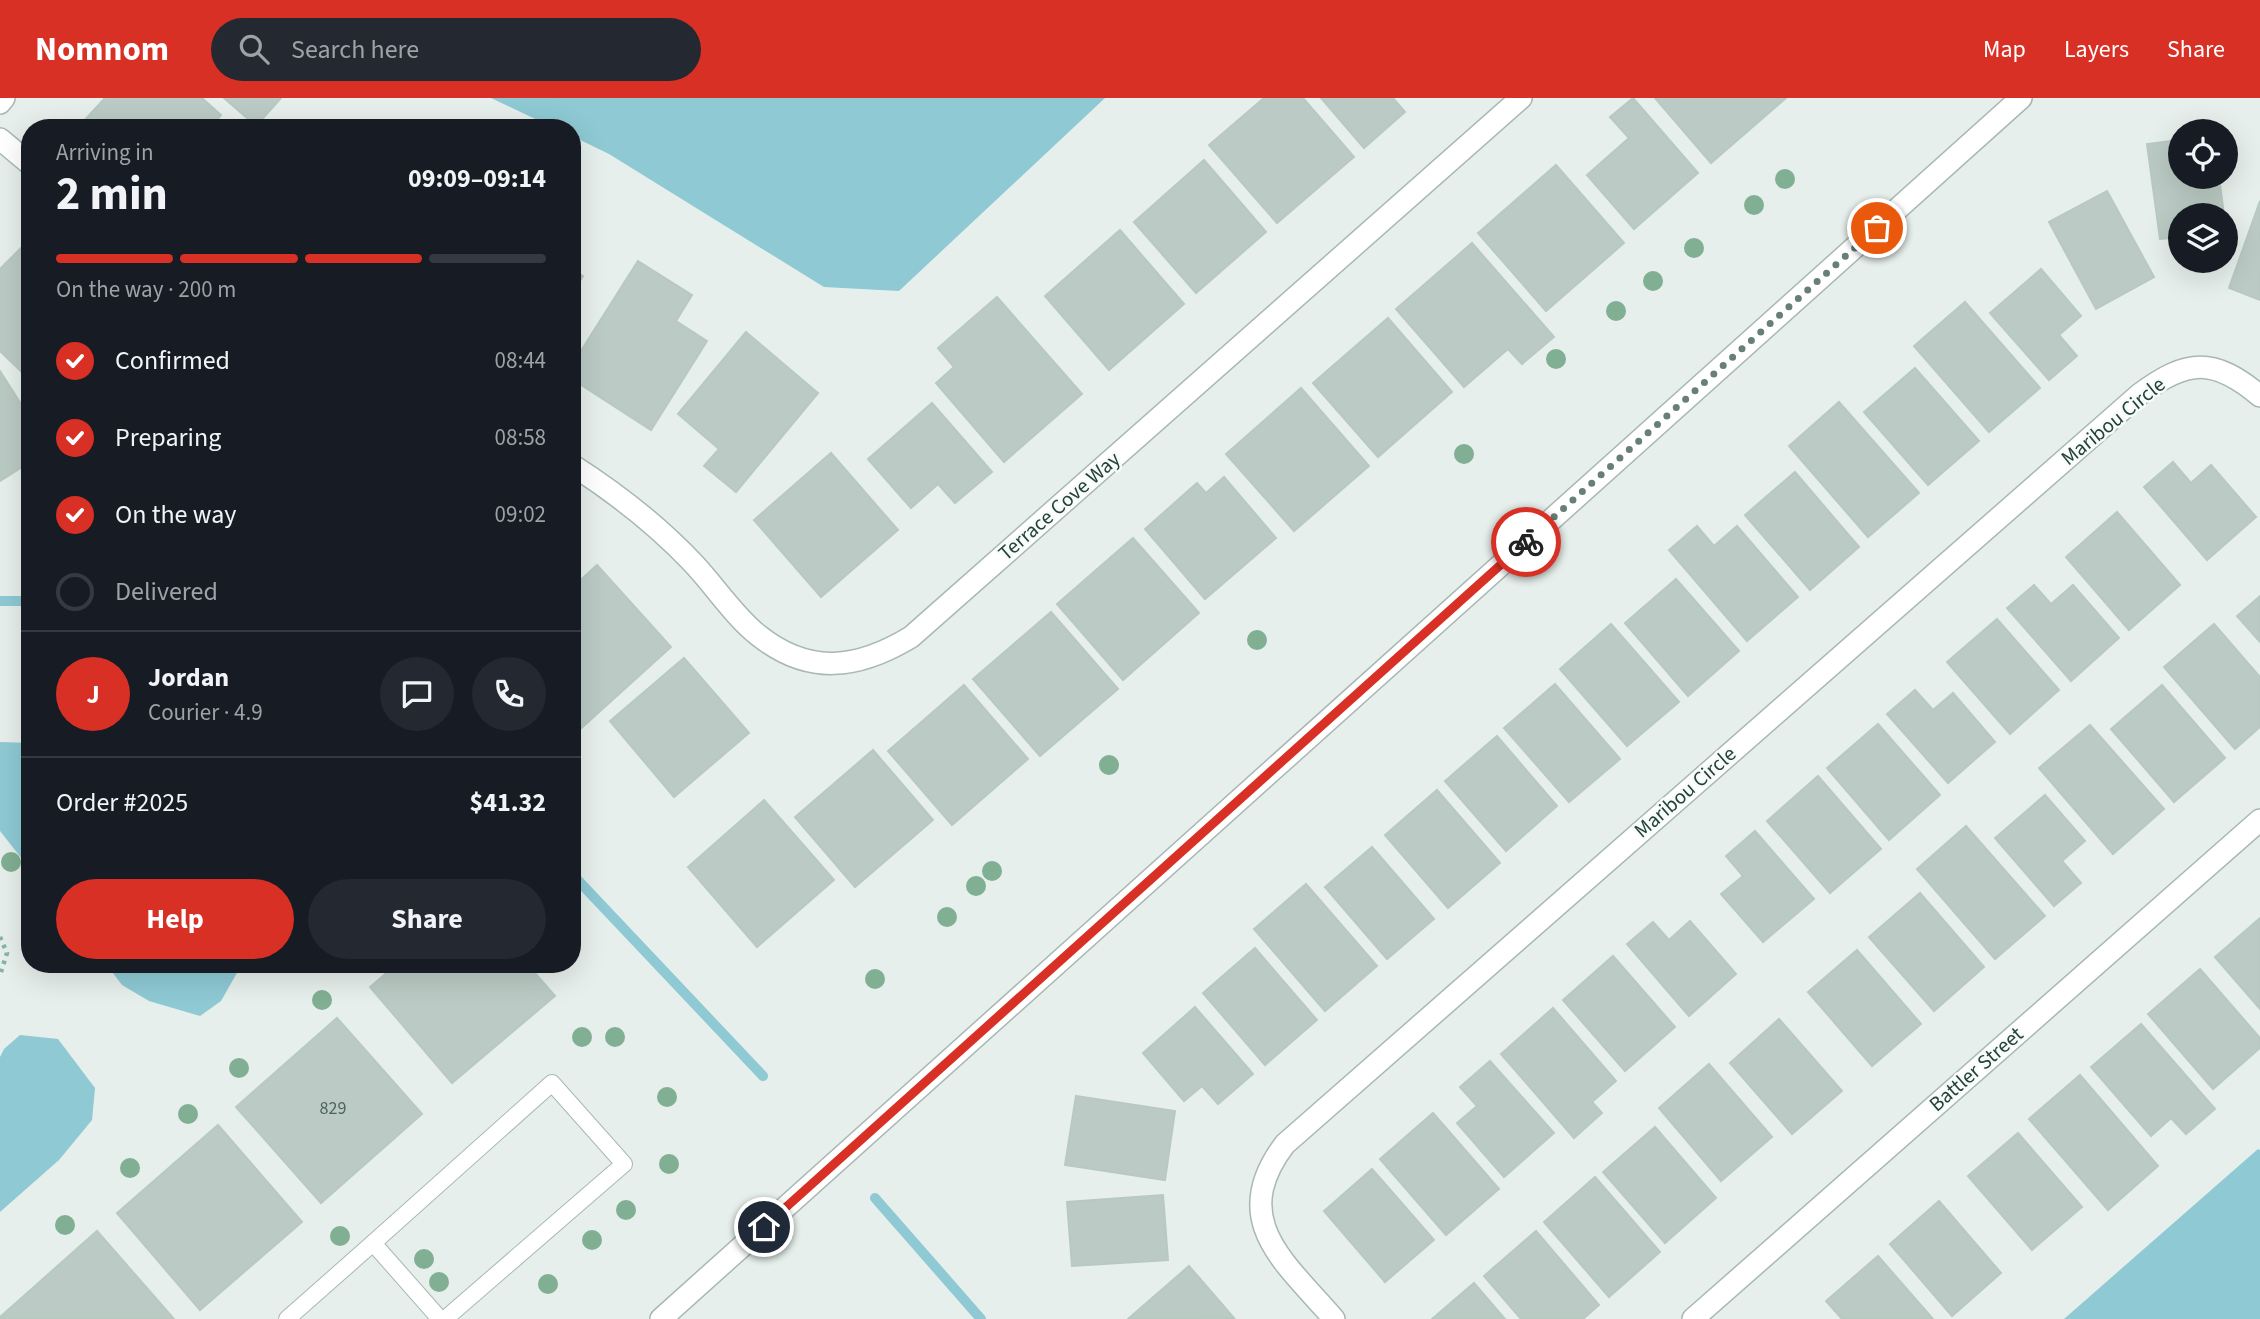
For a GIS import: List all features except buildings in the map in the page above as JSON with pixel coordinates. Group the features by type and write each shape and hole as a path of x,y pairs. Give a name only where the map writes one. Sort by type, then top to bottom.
{"street":[{"path":"0,103 4,98"},
{"name":"Terrace Cove Way","path":"581,471 628,504 661,532 756,634 781,650 808,662 838,664 867,659 912,637 1521,98"},
{"path":"661,1319 2021,98"},
{"path":"0,139 21,156"},
{"name":"Maribou Circle","path":"1334,1319 1279,1255 1262,1220 1259,1199 1262,1181 1271,1161 1284,1144 2140,394 2159,380 2181,370 2203,367 2225,371 2260,396"},
{"name":"Battler Street","path":"1693,1319 2260,820"}],"lane":[{"path":"287,1319 552,1083 624,1164 442,1319 373,1243"}],"path":[{"path":"0,937 8,953 0,975"}],"water":[{"path":"491,98 1105,98 899,291 824,287 609,154 581,140 581,119 535,119"},
{"path":"0,742 21,743 21,858 0,831"},
{"path":"113,973 237,973 221,1001 200,1016 149,1001 122,985"},
{"path":"20,1035 58,1039 95,1088 92,1120 59,1160 0,1212 0,1057 4,1049"},
{"path":"2258,1149 2260,1319 2064,1319"}],"waterway":[{"path":"0,601 21,601"},
{"path":"581,884 763,1076"},
{"path":"875,1198 981,1319"}],"way so far":[{"path":"1526,542 1877,228"}],"route":[{"path":"764,1227 1526,542"}]}
